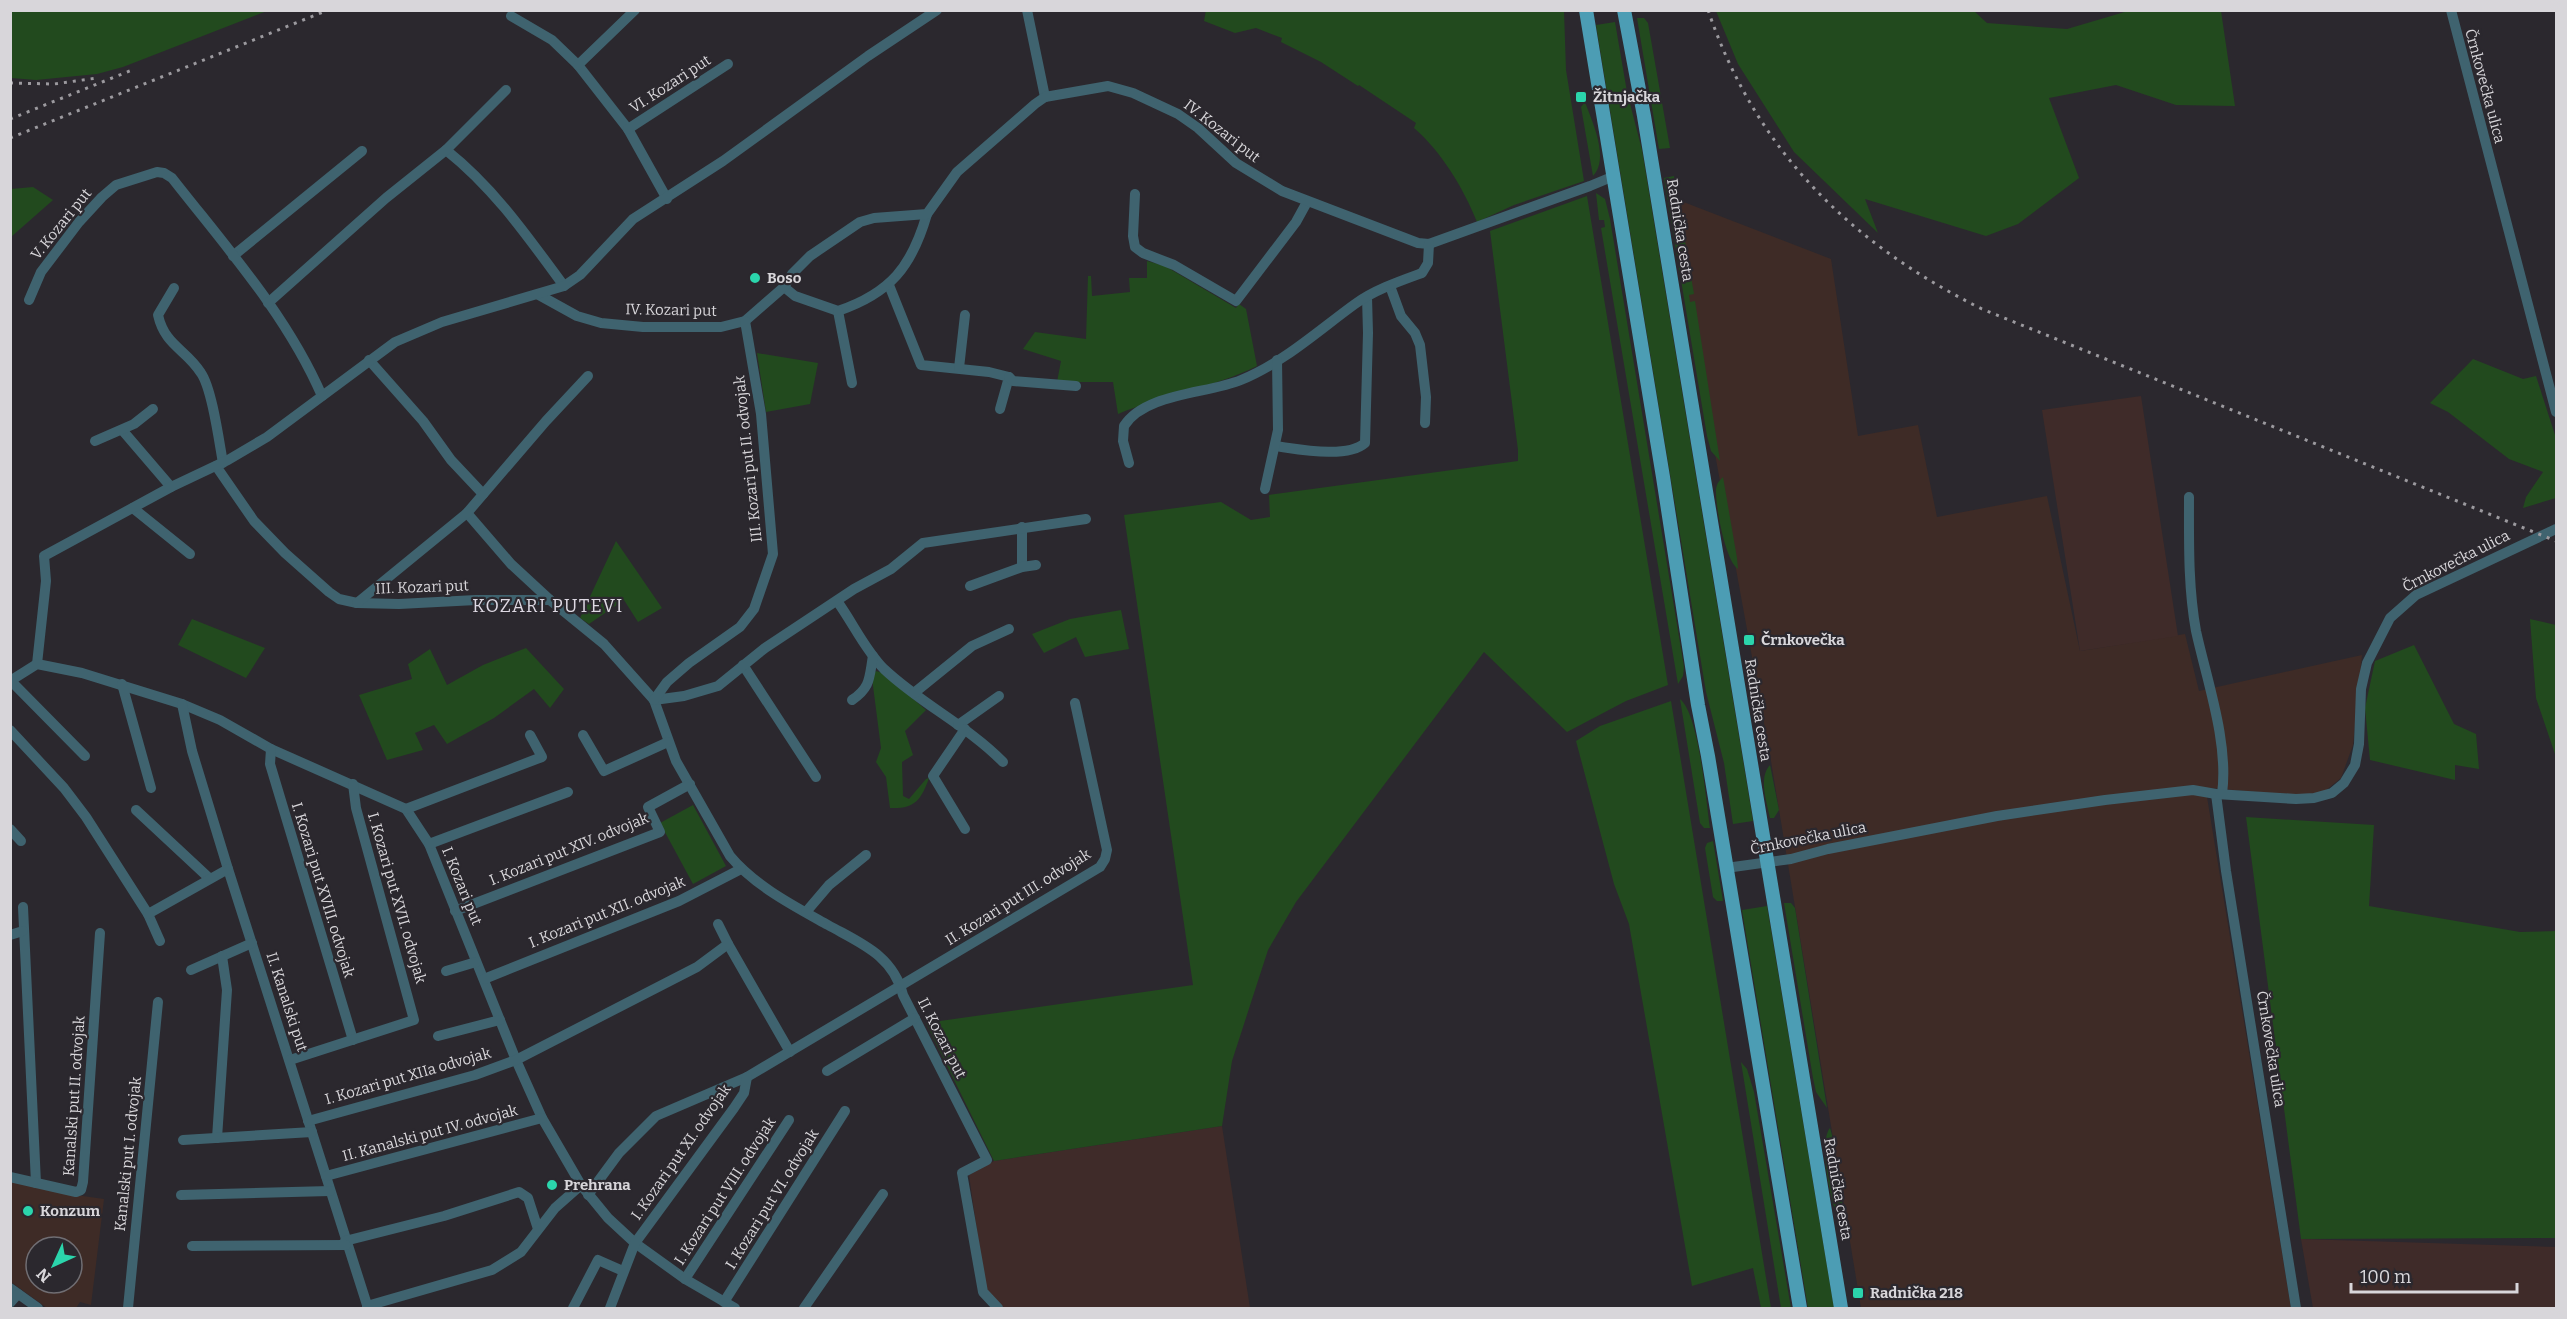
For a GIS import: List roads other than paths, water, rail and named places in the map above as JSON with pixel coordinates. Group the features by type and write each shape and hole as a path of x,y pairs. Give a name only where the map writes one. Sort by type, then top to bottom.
{"main road":[{"path":"1586,10 1800,1308"},
{"name":"Radnička cesta","path":"1624,10 1644,116 1841,1308"}],"street":[{"path":"578,65 635,10"},
{"path":"1027,10 1045,97"},
{"name":"Črnkovečka ulica","path":"2451,10 2455,34 2556,412"},
{"path":"37,664 46,581 44,556 267,437 369,360 412,334 442,322 564,286 580,276 620,230 633,219 667,199 934,11"},
{"name":"VI. Kozari put","path":"511,16 552,40 578,65 628,129 667,199"},
{"name":"VI. Kozari put","path":"628,129 728,64"},
{"name":"IV. Kozari put","path":"538,295 578,316 601,323 644,327 721,327 745,321 784,287 792,274 810,256 860,222 874,218 927,214 957,172 976,153 1045,97 1098,87 1132,93 1178,114 1198,128 1236,163 1259,179 1307,202 1418,243 1429,244"},
{"path":"268,303 386,198 446,150 506,90"},
{"path":"446,150 470,169 498,199 564,286"},
{"path":"233,255 363,151"},
{"name":"V. Kozari put","path":"29,300 41,272 92,207 116,185 157,172 164,173 172,178 268,303 299,349 322,396"},
{"path":"1129,463 1123,441 1124,426 1137,412 1176,396 1241,380 1277,360 1367,297 1422,273 1426,269 1429,244 1614,176"},
{"path":"1135,194 1133,236 1135,247 1236,301 1296,222 1307,202"},
{"path":"784,287 795,296 838,310 871,296 889,285 902,270 918,244 927,214"},
{"path":"889,285 921,365 959,368 1009,377 1013,381 1076,386"},
{"path":"1390,286 1401,316 1415,333 1420,345 1426,397 1425,423"},
{"path":"174,288 158,315 161,330 202,374 220,464"},
{"path":"1275,446 1321,452 1360,447 1365,443 1367,297"},
{"path":"838,310 852,384"},
{"path":"959,368 965,315"},
{"name":"III. Kozari put II. odvojak","path":"654,700 667,682 689,663 740,627 754,609 773,554 761,414 745,321"},
{"path":"369,360 423,421 451,460 483,494"},
{"path":"1265,489 1278,430 1277,360"},
{"path":"357,603 467,513 588,376"},
{"path":"1000,409 1009,377"},
{"path":"95,441 123,430 153,409"},
{"path":"123,430 171,488"},
{"name":"III. Kozari put","path":"220,464 254,521 285,553 339,599 357,603 399,604 476,600 550,600"},
{"path":"2189,497 2188,559 2195,618 2210,684 2224,777 2219,794"},
{"path":"133,508 190,554"},
{"path":"467,513 511,564 550,600 604,644 654,700 668,742 730,856 741,869 753,880 873,949 897,976 901,987"},
{"path":"654,700 684,696 718,686 765,648 891,569 923,543 1086,519"},
{"path":"1022,527 1022,567"},
{"name":"Črnkovečka ulica","path":"1726,868 1791,859 1828,849 1997,816 2062,806 2193,790 2296,799 2314,798 2332,793 2344,783 2355,765 2359,744 2361,689 2367,663 2390,618 2416,595 2556,529"},
{"path":"970,586 1022,567 1036,565"},
{"path":"837,601 873,656 886,671 985,744 1004,762"},
{"path":"914,693 972,646 1009,629"},
{"path":"852,700 864,692 873,656"},
{"path":"85,756 11,681 37,664 122,684 182,704 220,720 271,749 406,809 542,757 530,735"},
{"path":"743,665 816,777"},
{"path":"122,684 151,788"},
{"path":"965,829 933,776 962,727 999,696"},
{"name":"II. Kozari put III. odvojak","path":"901,987 1100,867 1105,859 1107,850 1075,703"},
{"name":"II. Kanalski put","path":"182,704 192,751 228,869 367,1307"},
{"path":"10,730 64,788 86,817 148,914 160,941"},
{"path":"583,735 604,771 668,742"},
{"name":"I. Kozari put XVIII. odvojak","path":"271,749 270,764 353,1040"},
{"name":"I. Kozari put XVII. odvojak","path":"353,784 357,808 414,1020 353,1040"},
{"name":"I. Kozari put XIV. odvojak","path":"455,911 660,832 648,807 690,784"},
{"path":"429,844 568,792"},
{"name":"Črnkovečka ulica","path":"2219,794 2226,871 2296,1308"},
{"name":"I. Kozari put","path":"406,809 429,844 516,1060 542,1118 581,1185 608,1218 635,1243 711,1301 724,1302 735,1308"},
{"path":"136,810 209,878"},
{"path":"10,829 21,841"},
{"path":"807,912 829,885 866,855"},
{"path":"148,914 228,869"},
{"name":"I. Kozari put XII. odvojak","path":"484,979 679,901 741,869"},
{"path":"23,907 36,1183"},
{"path":"718,924 790,1052"},
{"path":"10,935 23,931"},
{"name":"Kanalski put II. odvojak","path":"10,1177 76,1192 81,1190 100,933"},
{"path":"191,970 252,943"},
{"path":"516,1060 697,967 728,944"},
{"path":"217,1138 227,990 222,956"},
{"path":"446,971 476,962"},
{"name":"II. Kozari put","path":"588,1195 620,1153 656,1116 747,1077 901,987 987,1160 962,1173 984,1292 998,1308"},
{"name":"Kanalski put I. odvojak","path":"128,1308 158,1002"},
{"path":"827,1071 915,1018"},
{"path":"438,1036 500,1020"},
{"path":"290,1060 353,1040"},
{"name":"I. Kozari put XIIa odvojak","path":"308,1120 475,1075 516,1060"},
{"name":"I. Kozari put XI. odvojak","path":"610,1308 635,1243 734,1108 744,1093 747,1077"},
{"name":"I. Kozari put VI. odvojak","path":"724,1302 845,1111"},
{"name":"II. Kanalski put IV. odvojak","path":"326,1176 542,1118"},
{"name":"I. Kozari put VIII. odvojak","path":"685,1279 789,1120"},
{"path":"183,1140 312,1132"},
{"path":"367,1307 492,1270 521,1252 555,1208 581,1185"},
{"path":"181,1195 330,1191"},
{"path":"192,1246 345,1243 444,1216 519,1192 528,1198 538,1229"},
{"path":"804,1308 883,1194"},
{"path":"573,1308 598,1260 623,1271"},
{"path":"10,1304 14,1291 38,1308"}],"railway":[{"path":"10,138 328,10"},
{"path":"1708,10 1728,61 1753,107 1781,149 1814,188 1850,223 1891,255 1935,283 1982,309 2556,541"},
{"path":"10,119 132,70"},
{"path":"10,83 54,84 97,78"}],"place":[{"name":"Žitnjačka","path":"1581,97"},
{"name":"Boso","path":"755,278"},
{"name":"Črnkovečka","path":"1749,640"},
{"name":"Prehrana","path":"552,1185"},
{"name":"Konzum","path":"28,1211"},
{"name":"Radnička 218","path":"1858,1293"}],"district":[{"name":"KOZARI PUTEVI","path":"548,606"}]}
